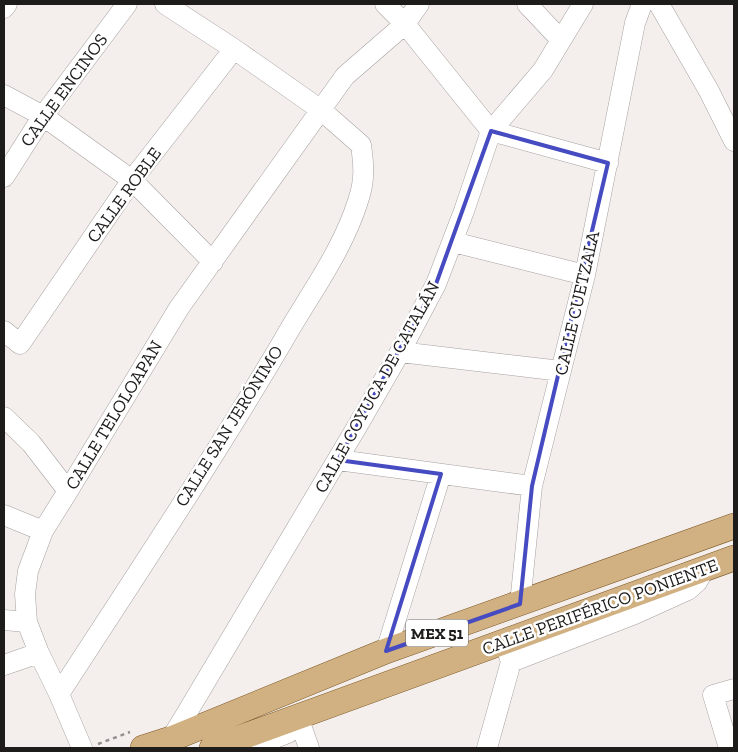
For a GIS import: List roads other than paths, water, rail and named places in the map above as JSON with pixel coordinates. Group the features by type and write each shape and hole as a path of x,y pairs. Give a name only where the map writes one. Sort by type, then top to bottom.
{"main road":[{"name":"CALLE PERIFÉRICO PONIENTE","path":"143,748 171,744 386,651 734,526"},
{"name":"CALLE PERIFÉRICO PONIENTE","path":"212,748 243,745 300,722 508,652 572,628 706,568 734,558"}],"street":[{"path":"4,8 7,4"},
{"name":"CALLE ENCINOS","path":"4,178 43,116 127,4"},
{"path":"165,4 234,49 321,110"},
{"path":"385,4 405,24 491,131 608,163"},
{"name":"CALLE TELOLOAPAN","path":"82,748 59,694 38,653 27,622 25,594 28,571 42,531 178,308 213,262 345,76 405,24 419,4"},
{"path":"527,4 560,39"},
{"path":"491,131 543,70 560,39 583,4"},
{"name":"CALLE CUETZALA","path":"520,604 532,486 585,275 635,24 642,4"},
{"path":"659,4 734,141"},
{"name":"CALLE ROBLE","path":"4,331 20,344 132,180 234,49"},
{"path":"4,95 43,116 132,180 213,262"},
{"name":"CALLE SAN JERÓNIMO","path":"59,694 242,410 306,300 337,252 359,200 365,171 361,145 321,110"},
{"name":"CALLE COYUCA DE CATALÁN","path":"171,744 338,460 400,352 436,284 453,242 491,131"},
{"path":"453,242 585,275"},
{"path":"400,352 561,371"},
{"path":"4,417 31,442 68,491"},
{"path":"338,460 532,486"},
{"path":"386,651 441,474"},
{"path":"4,515 42,531"},
{"path":"4,620 27,622"},
{"path":"487,748 508,652"},
{"path":"4,665 38,653"},
{"path":"730,748 713,695 734,689"},
{"path":"300,722 309,748"}]}
